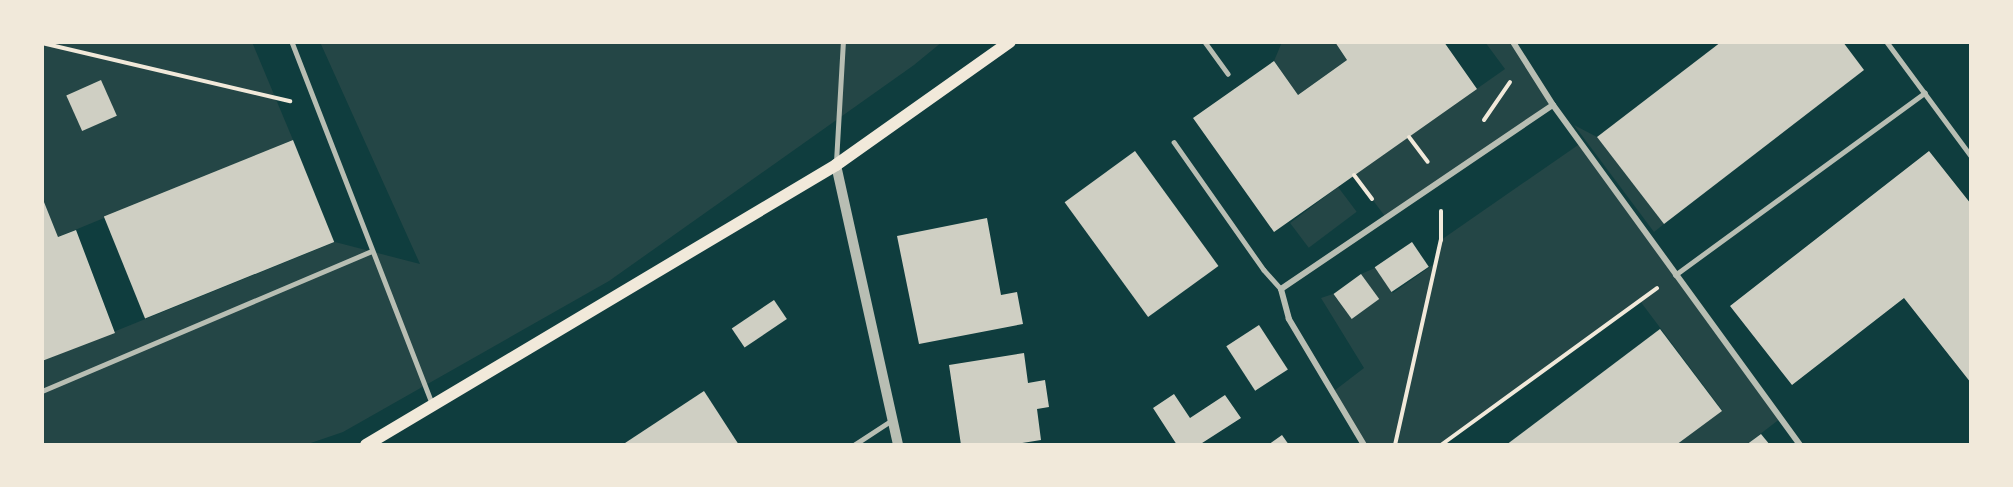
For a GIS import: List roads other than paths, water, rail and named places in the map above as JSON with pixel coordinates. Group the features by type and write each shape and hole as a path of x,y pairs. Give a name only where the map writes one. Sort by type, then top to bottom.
{"main road":[{"path":"366,445 836,165 1010,42"}],"street":[{"path":"1513,42 1553,105 1800,445"},
{"path":"1364,445 1289,319 1281,289 1553,105"},
{"path":"836,165 898,445"}],"lane":[{"path":"292,42 433,406"},
{"path":"836,165 843,42"},
{"path":"1205,42 1228,74"},
{"path":"1887,42 1971,156"},
{"path":"1675,275 1925,93"},
{"path":"1174,142 1264,270 1281,289"},
{"path":"42,391 372,251"},
{"path":"854,445 892,420"}]}
